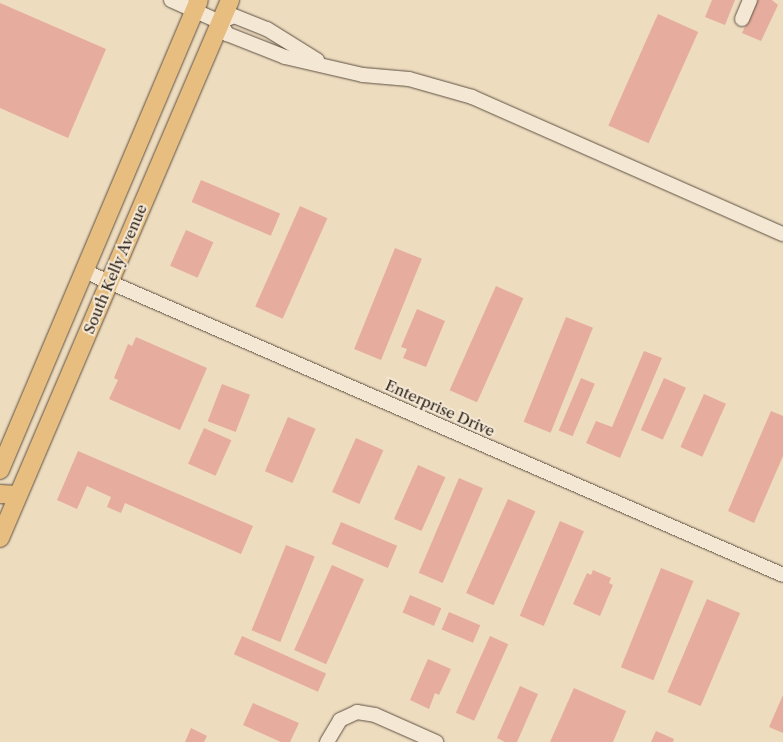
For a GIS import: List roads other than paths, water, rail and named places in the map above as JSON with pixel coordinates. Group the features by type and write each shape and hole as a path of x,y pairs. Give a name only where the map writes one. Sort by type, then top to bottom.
{"main road":[{"name":"South Kelly Avenue","path":"0,538 230,0"},
{"name":"South Kelly Avenue","path":"0,470 197,5"},
{"path":"0,494 18,495"}],"street":[{"path":"171,0 197,5 220,22 227,34 285,57 363,75 409,78 472,96 783,234"},
{"path":"742,19 750,0"},
{"path":"220,22 234,16 267,29 332,68"},
{"name":"Enterprise Drive","path":"84,271 783,575"},
{"path":"327,742 336,724 348,714 357,712 375,714 436,742"}]}
